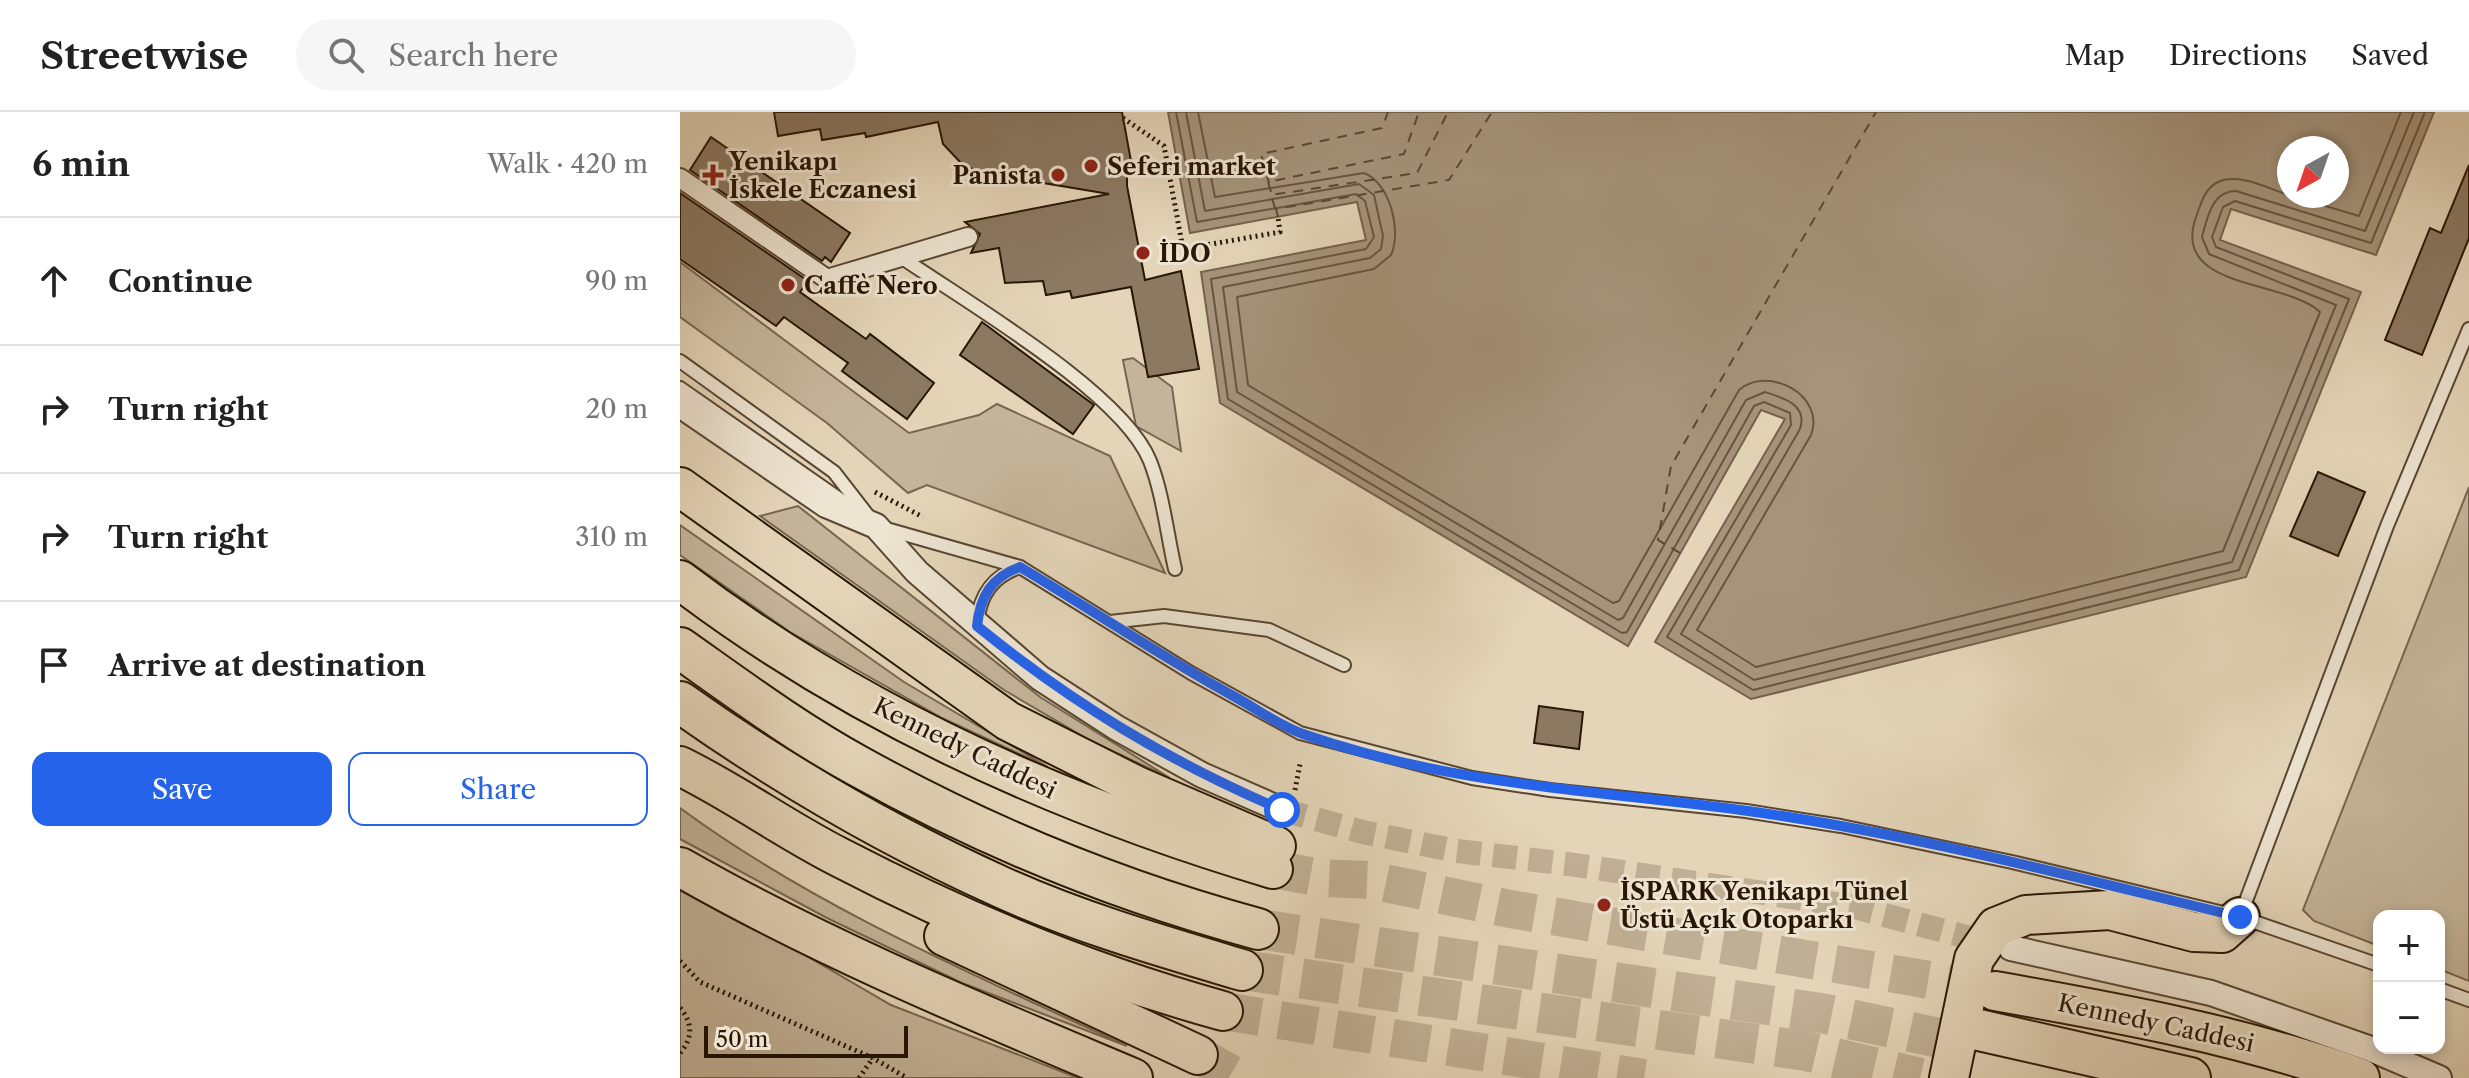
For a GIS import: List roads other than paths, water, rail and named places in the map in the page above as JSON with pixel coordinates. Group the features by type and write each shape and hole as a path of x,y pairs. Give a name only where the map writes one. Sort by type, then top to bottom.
{"highway":[{"path":"680,648 856,765 958,818 1102,880 1258,929"},
{"path":"680,702 809,786 902,839 1002,887 1088,921 1242,970"},
{"path":"2091,1078 1978,1038 2190,1078"}],"main road":[{"path":"680,487 1008,721 1137,786 1277,841"},
{"name":"Kennedy Caddesi","path":"680,580 811,670 916,728 1075,801 1181,842 1277,841"},
{"path":"680,766 835,855 929,903 1040,951 1141,988 1223,1011"},
{"path":"680,776 728,818 846,889 1198,1055"},
{"path":"680,867 785,924 908,983 1133,1078"},
{"path":"1949,1078 1974,959 1996,927 2026,915 2110,910 2194,932 2222,933 2240,917"},
{"name":"Kennedy Caddesi","path":"1995,991 2245,1041 2360,1078"}],"street":[{"path":"680,178 827,279 968,237"},
{"path":"680,405 826,505 876,526 917,572 1040,678 1117,728 1202,775 1277,841"},
{"path":"2011,948 2211,993 2371,1049 2439,1078"}],"lane":[{"path":"901,257 1097,393 1124,423 1150,460 1175,569"},
{"path":"2240,917 2387,526 2469,329"},
{"path":"680,361 834,472 876,526"},
{"path":"680,388 799,468 876,526 1020,567 1191,673 1300,733 1472,778 1550,790 1746,811 1841,826 2012,862 2240,917 2373,963"},
{"path":"977,626 982,600 991,584 1002,573 1020,567"},
{"path":"1110,622 1164,616 1269,630 1344,665"},
{"path":"2445,991 2469,1000"}],"water":[{"path":"1168,112 2434,112 2376,255 2231,209 2220,240 2361,292 2246,577 1751,699 1655,642 1785,419 1761,410 1628,646 1220,403 1201,272 1366,240 1357,202 1190,233"}],"tunnel":[{"path":"1282,810 1363,832 1457,851 1569,864 1850,906 1997,945"},
{"path":"1273,869 1320,878 1370,880 1510,909 1995,991"},
{"path":"1258,929 1821,1013 1977,1046"},
{"path":"1242,970 1806,1051 1920,1078"},
{"path":"1223,1011 1644,1078"},
{"path":"1198,1055 1238,1078"}],"place":[{"name":"Seferi market","path":"1091,166"},
{"name":"Yenikapı İskele Eczanesi","path":"713,175"},
{"name":"Panista","path":"1058,175"},
{"name":"İDO","path":"1143,253"},
{"name":"Caffè Nero","path":"788,285"},
{"name":"İSPARK Yenikapı Tünel Üstü Açık Otoparkı","path":"1604,905"}]}
